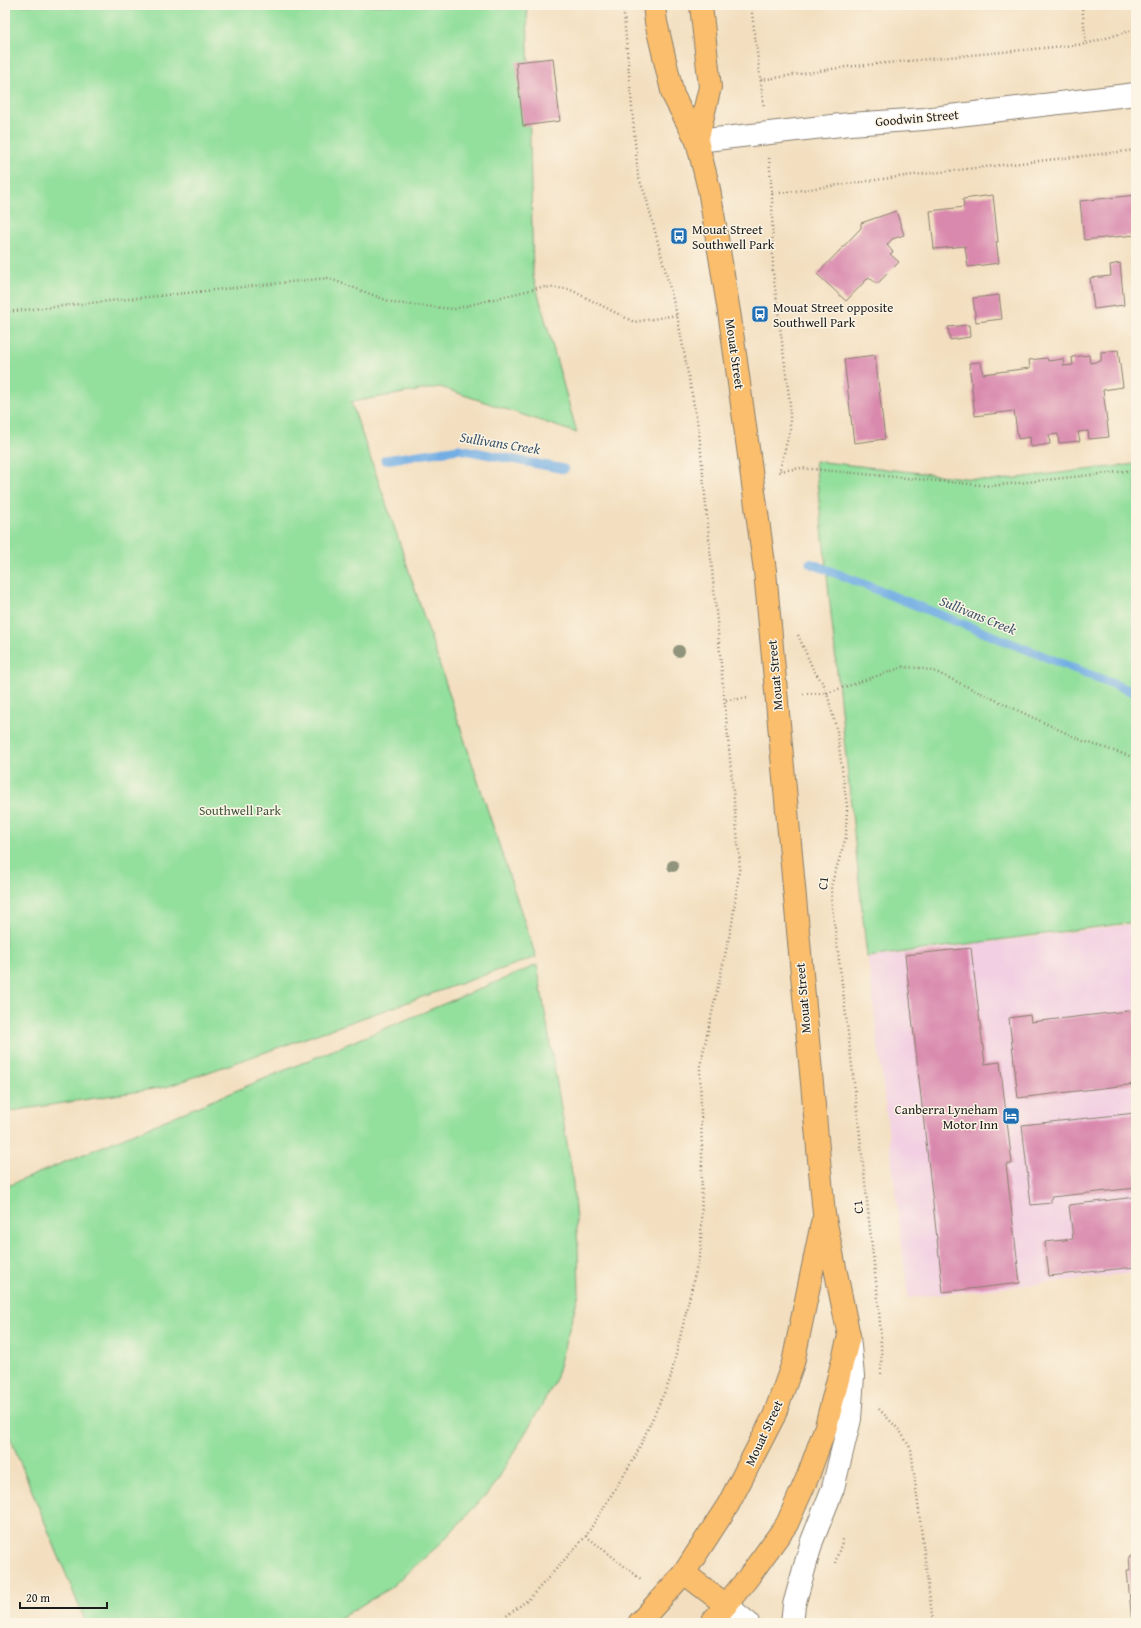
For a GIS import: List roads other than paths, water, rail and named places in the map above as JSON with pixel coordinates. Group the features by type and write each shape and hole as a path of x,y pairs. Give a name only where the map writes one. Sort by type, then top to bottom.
{"main road":[{"name":"Mouat Street","path":"654,5 656,22 673,95 697,140 711,197 731,326 765,571 824,1214 849,1336 826,1426 808,1476 787,1524 711,1623"},
{"name":"Mouat Street","path":"697,140 710,87 701,5"},
{"name":"Mouat Street","path":"639,1623 684,1573 728,1505 774,1416 793,1363 824,1214"},
{"path":"684,1573 726,1605"}],"street":[{"name":"Goodwin Street","path":"697,140 850,124 924,119 1136,94"},
{"path":"792,1623 794,1605 812,1541 833,1488 850,1419 853,1376 849,1336"},
{"path":"726,1605 748,1623"}],"waterway":[{"name":"Sullivans Creek","path":"385,460 459,449 564,469"},
{"name":"Sullivans Creek","path":"810,563 1136,693"}],"place":[{"name":"Mouat Street Southwell Park","path":"679,236"},
{"name":"Mouat Street opposite Southwell Park","path":"760,314"},
{"name":"Canberra Lyneham Motor Inn","path":"1011,1116"}],"park label":[{"name":"Southwell Park","path":"240,810"}]}
